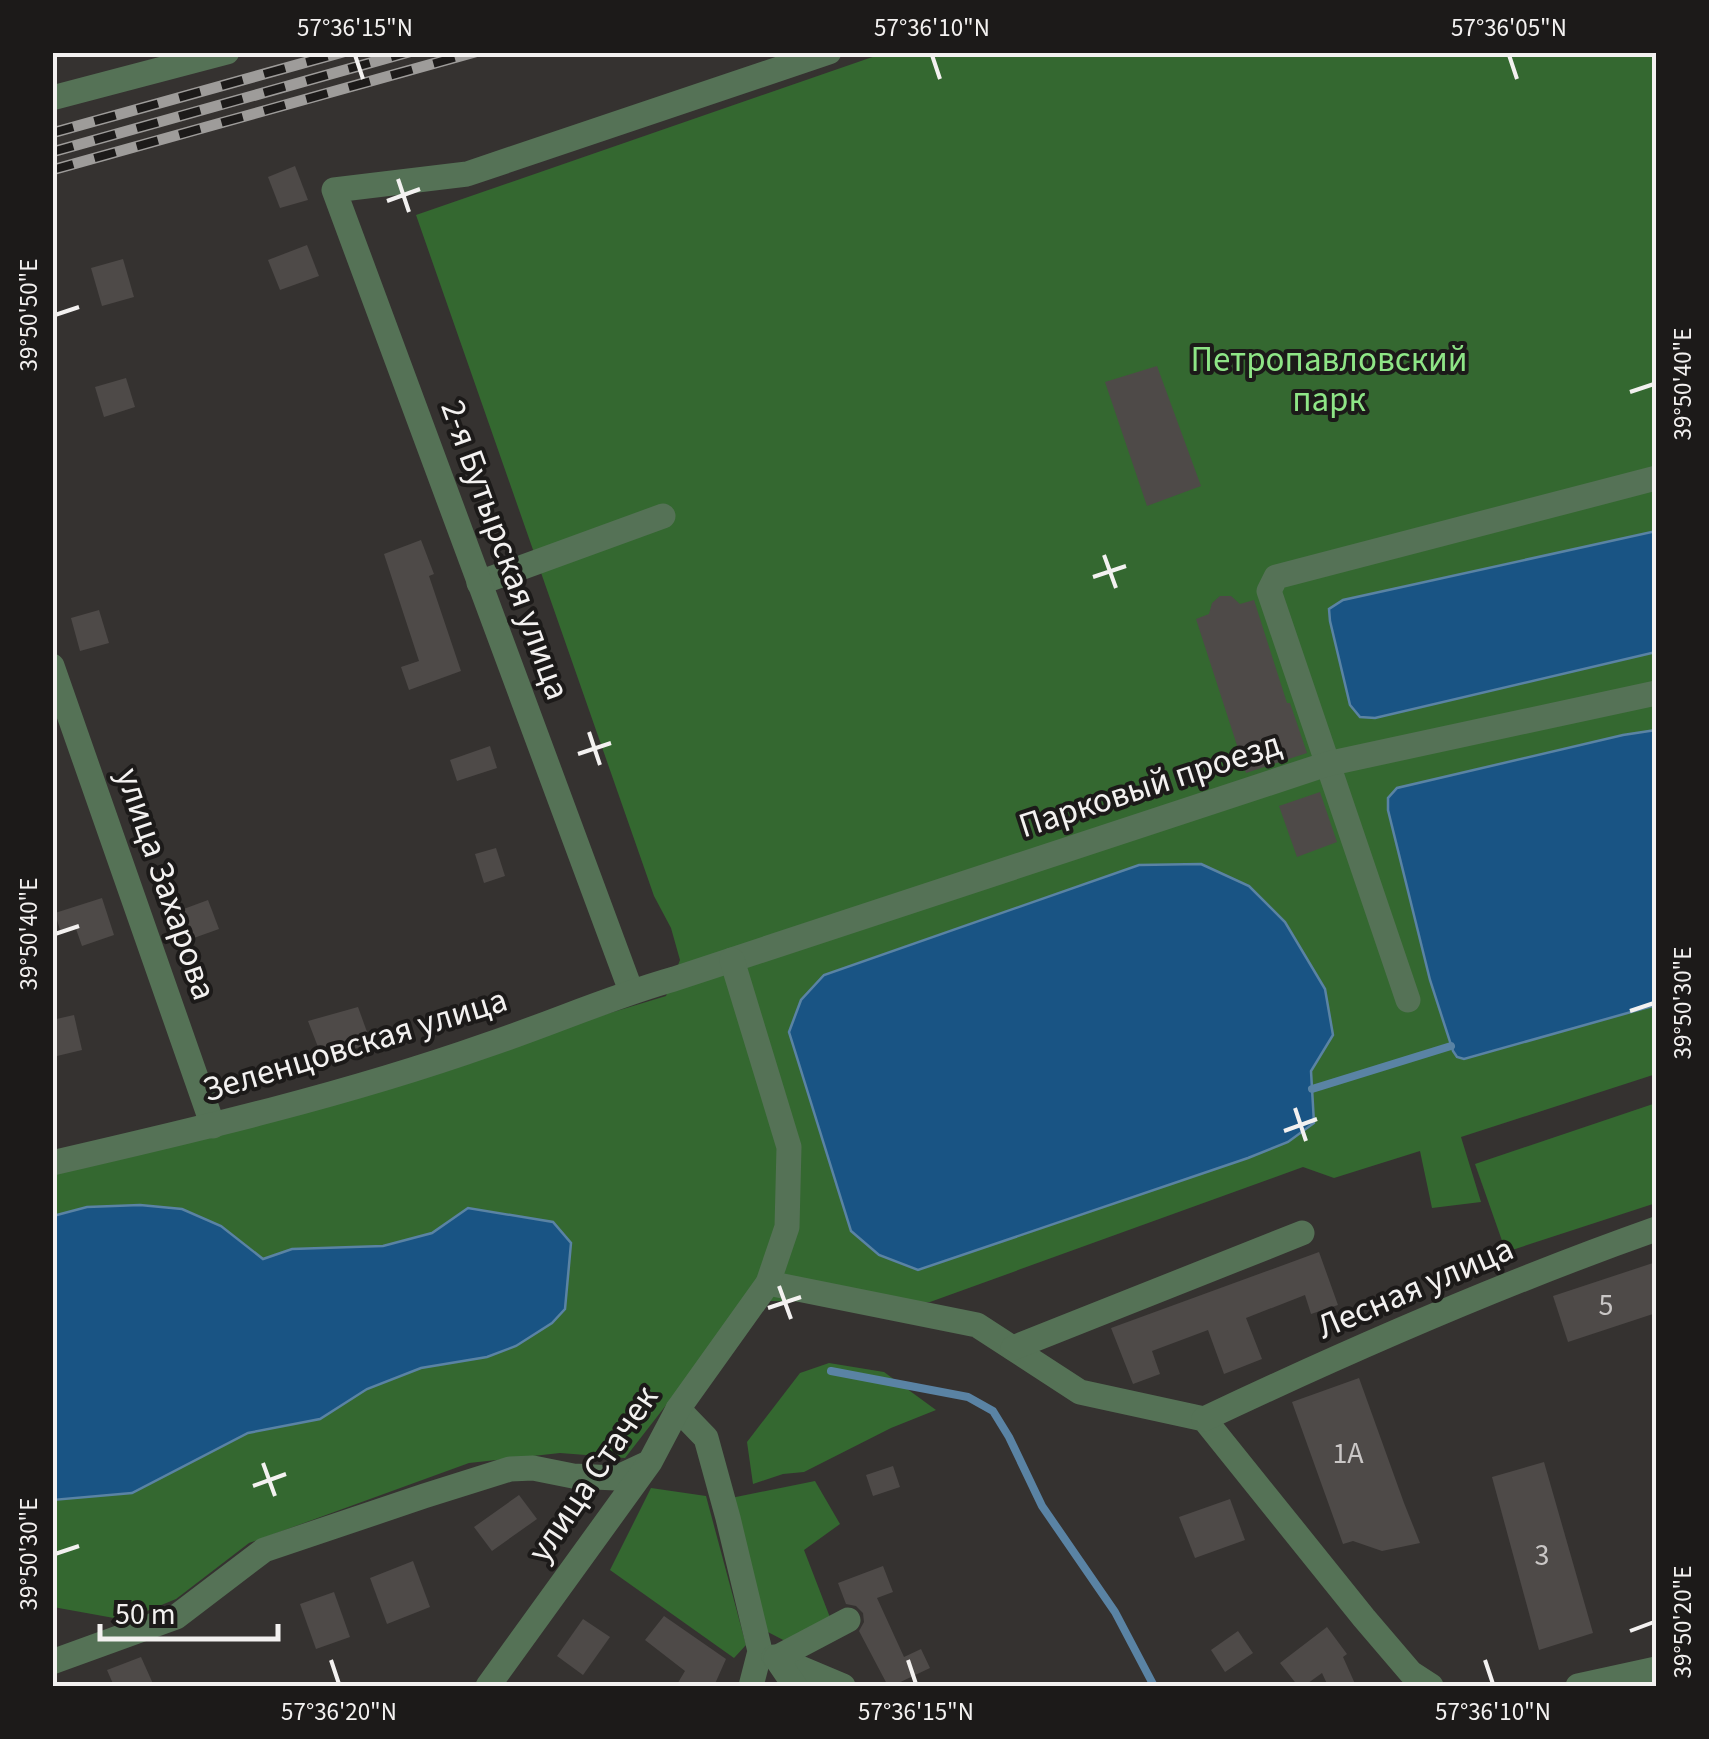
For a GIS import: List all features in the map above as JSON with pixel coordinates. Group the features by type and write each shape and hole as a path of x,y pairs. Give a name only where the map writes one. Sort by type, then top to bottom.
{"street":[{"path":"52,98 227,52"},
{"name":"2-я Бутырская улица","path":"631,991 334,190 467,174 829,52"},
{"path":"1408,1000 1269,591 1276,578 1656,478"},
{"path":"479,583 663,516"},
{"name":"улица Захарова","path":"52,666 213,1126"},
{"name":"Парковый проезд","path":"674,980 1327,764 1656,692"},
{"name":"улица Стачек","path":"488,1686 650,1462 678,1408 762,1292 786,1227 789,1146 732,960"},
{"name":"Зеленцовская улица","path":"52,1164 213,1126 378,1080 487,1046 631,991 674,980"},
{"name":"Лесная улица","path":"1204,1419 1386,1337 1578,1257 1656,1230"},
{"path":"1013,1348 1302,1233"},
{"path":"762,1292 977,1324 1080,1392 1204,1419 1364,1618 1411,1673 1430,1686"},
{"path":"678,1408 706,1438 768,1655 795,1686"},
{"path":"52,1662 176,1617 264,1550 424,1496 510,1469 616,1478 650,1462"},
{"path":"751,1686 768,1655 848,1620"},
{"path":"768,1655 842,1686"},
{"path":"1578,1686 1656,1669"}],"green space":[{"name":"Петропавловский парк","path":"884,53 1656,53 1656,1074 1461,1137 1481,1202 1432,1208 1420,1151 1334,1178 1303,1167 930,1302 747,1301 625,1458 560,1453 469,1463 249,1543 176,1599 125,1620 53,1607 53,1172 296,1108 666,996 680,960 671,928 654,896 416,215"},
{"path":"1656,1103 1656,1203 1506,1252 1475,1164"},
{"path":"829,1363 884,1372 936,1410 804,1472 753,1484 747,1442 800,1373"},
{"path":"815,1481 840,1524 804,1550 831,1620 789,1643 764,1630 731,1498"},
{"path":"651,1488 706,1496 746,1645 734,1658 610,1570"}],"water":[{"path":"1656,531 1656,652 1375,718 1360,717 1350,705 1329,609 1343,600"},
{"path":"1656,730 1656,1005 1464,1059 1457,1057 1430,980 1388,798 1397,788"},
{"path":"1201,864 1249,886 1285,922 1325,989 1333,1035 1311,1071 1314,1123 1288,1142 1248,1158 918,1270 879,1255 851,1231 789,1032 801,1000 824,975 1139,865"},
{"path":"140,1205 182,1209 221,1226 263,1259 292,1249 383,1246 432,1233 468,1208 553,1222 571,1243 565,1309 552,1323 516,1346 487,1357 421,1368 367,1389 320,1419 248,1433 132,1493 53,1500 53,1216 87,1207"}],"building":[{"path":"295,166 308,200 280,208 268,177"},
{"path":"307,245 319,276 280,290 268,260"},
{"path":"123,259 134,297 102,306 91,268"},
{"path":"1157,366 1201,486 1147,506 1105,382"},
{"path":"126,378 135,407 104,417 95,387"},
{"path":"421,540 461,671 409,690 401,667 419,661 384,554"},
{"path":"1220,596 1231,596 1240,604 1254,600 1307,753 1246,773 1196,619 1209,614 1212,603"},
{"path":"99,610 109,643 80,651 71,618"},
{"path":"490,746 497,768 457,781 450,760"},
{"path":"1320,792 1337,842 1297,857 1279,806"},
{"path":"496,848 505,876 484,883 475,854"},
{"path":"102,898 114,935 82,946 75,926 60,930 55,913"},
{"path":"208,900 219,929 191,939 181,910"},
{"path":"358,1007 371,1043 323,1060 308,1021"},
{"path":"74,1015 82,1050 57,1056 52,1020"},
{"path":"1319,1252 1338,1305 1311,1314 1305,1295 1246,1318 1262,1359 1224,1374 1208,1330 1152,1351 1160,1374 1133,1384 1111,1328"},
{"path":"1656,1262 1656,1313 1568,1342 1553,1296"},
{"path":"1359,1378 1420,1543 1382,1551 1353,1541 1343,1544 1292,1402"},
{"path":"1544,1462 1593,1633 1539,1650 1492,1477"},
{"path":"893,1466 900,1487 873,1496 866,1475"},
{"path":"519,1495 537,1519 492,1551 474,1527"},
{"path":"1230,1499 1245,1540 1195,1558 1179,1517"},
{"path":"413,1561 430,1607 387,1624 370,1578"},
{"path":"883,1566 893,1592 877,1598 904,1657 921,1649 930,1668 892,1686 888,1686 859,1631 863,1613 846,1604 838,1583"},
{"path":"334,1592 350,1637 316,1649 300,1604"},
{"path":"664,1616 726,1659 714,1686 676,1686 685,1671 645,1640"},
{"path":"583,1619 610,1637 583,1675 557,1656"},
{"path":"1327,1627 1347,1654 1343,1657 1356,1686 1328,1686 1322,1673 1298,1686 1280,1663"},
{"path":"1238,1631 1253,1653 1225,1672 1211,1650"},
{"path":"141,1657 154,1686 114,1686 107,1670"}],"waterway":[{"path":"1312,1089 1451,1046"},
{"path":"831,1371 968,1397 993,1411 1042,1506 1115,1612 1154,1686"}],"railway":[{"path":"52,133 343,52"},
{"path":"52,152 409,52"},
{"path":"52,170 475,52"}]}
